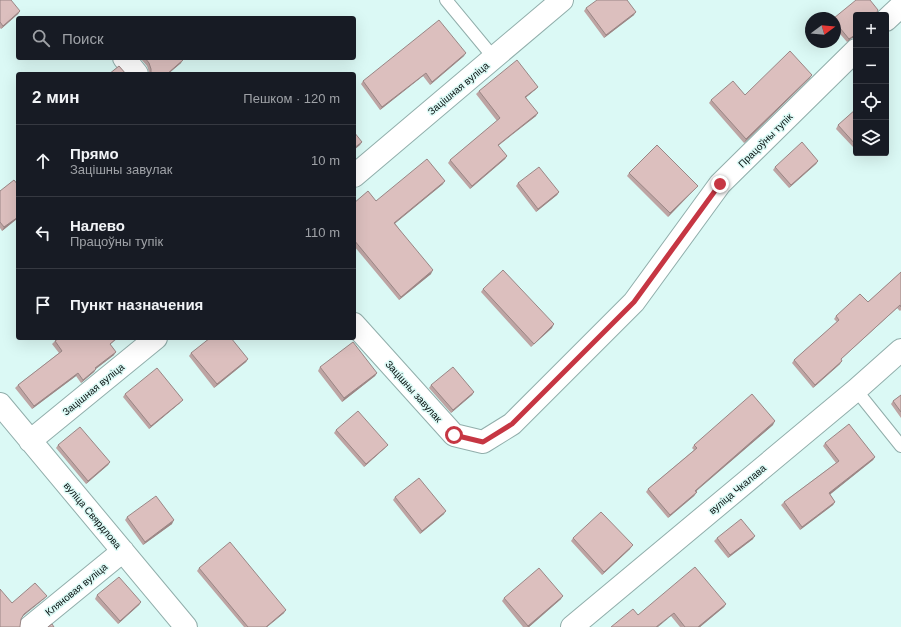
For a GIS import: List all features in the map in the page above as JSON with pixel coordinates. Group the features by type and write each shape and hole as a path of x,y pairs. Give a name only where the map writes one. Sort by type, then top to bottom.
{"street":[{"name":"Зацішная вуліца","path":"356,174 562,0"},
{"path":"889,17 901,6"},
{"name":"Працоўны тупік","path":"483,442 512,424 634,302 720,184 853,53"},
{"path":"126,60 135,72"},
{"name":"Зацішны завулак","path":"356,326 454,435 483,442"},
{"name":"Зацішная вуліца","path":"30,440 154,340"},
{"name":"вуліца Чкалава","path":"572,627 856,390 901,350"},
{"name":"вуліца Свярдлова","path":"0,404 186,627"},
{"name":"Кляновая вуліца","path":"30,627 123,551"}],"lane":[{"path":"446,0 494,58"},
{"path":"856,390 901,446"}],"building":[{"path":"0,0 11,0 20,11 3,26 0,22"},
{"path":"597,0 627,0 636,12 606,35 586,8"},
{"path":"856,0 870,0 878,10 877,12 853,12 853,36 849,39 841,29 841,12"},
{"path":"439,20 466,53 432,82 426,73 382,107 363,81"},
{"path":"790,51 812,75 746,139 711,100 733,81 745,95"},
{"path":"147,60 183,60 169,72 151,72 149,63"},
{"path":"517,60 538,87 525,97 538,113 498,145 507,156 472,186 450,160 500,118 479,91"},
{"path":"119,66 124,72 112,72"},
{"path":"853,112 853,142 838,125"},
{"path":"356,134 362,142 356,146"},
{"path":"802,142 818,161 791,185 775,167"},
{"path":"657,145 698,186 670,213 629,173"},
{"path":"427,159 445,181 394,223 433,270 401,297 356,242 356,201 368,191 376,201"},
{"path":"539,167 559,192 538,209 518,183"},
{"path":"14,180 16,182 16,218 4,227 0,222 0,191"},
{"path":"503,270 554,324 534,344 483,289"},
{"path":"901,272 901,307 900,305 815,385 794,360 839,320 836,316 860,294 868,302"},
{"path":"115,340 110,344 116,352 95,368 96,369 83,380 78,373 34,406 18,385 62,351 55,341"},
{"path":"207,340 233,340 248,359 217,384 191,353"},
{"path":"353,342 377,373 344,398 320,367"},
{"path":"453,367 474,392 453,410 431,385"},
{"path":"157,368 183,400 151,426 125,394"},
{"path":"752,394 775,421 695,491 697,492 670,515 648,489 697,448 694,445"},
{"path":"901,395 901,412 893,401"},
{"path":"358,411 388,445 366,464 336,430"},
{"path":"849,424 875,457 829,493 835,502 802,527 784,502 839,461 825,443"},
{"path":"80,427 110,462 88,481 58,445"},
{"path":"419,478 446,511 422,531 395,497"},
{"path":"156,496 174,520 145,542 127,517"},
{"path":"601,512 633,545 604,572 573,538"},
{"path":"741,519 755,536 730,555 717,538"},
{"path":"230,542 286,610 266,627 248,627 199,568"},
{"path":"695,567 726,604 698,627 685,627 674,613 656,627 611,627 633,609 638,615"},
{"path":"539,568 563,596 528,626 504,598"},
{"path":"119,577 141,602 120,621 97,595"},
{"path":"35,583 47,596 24,614 21,619 20,627 0,627 0,589 12,603"}],"route":[{"path":"454,435 483,442 512,424 634,302 720,184"}]}
